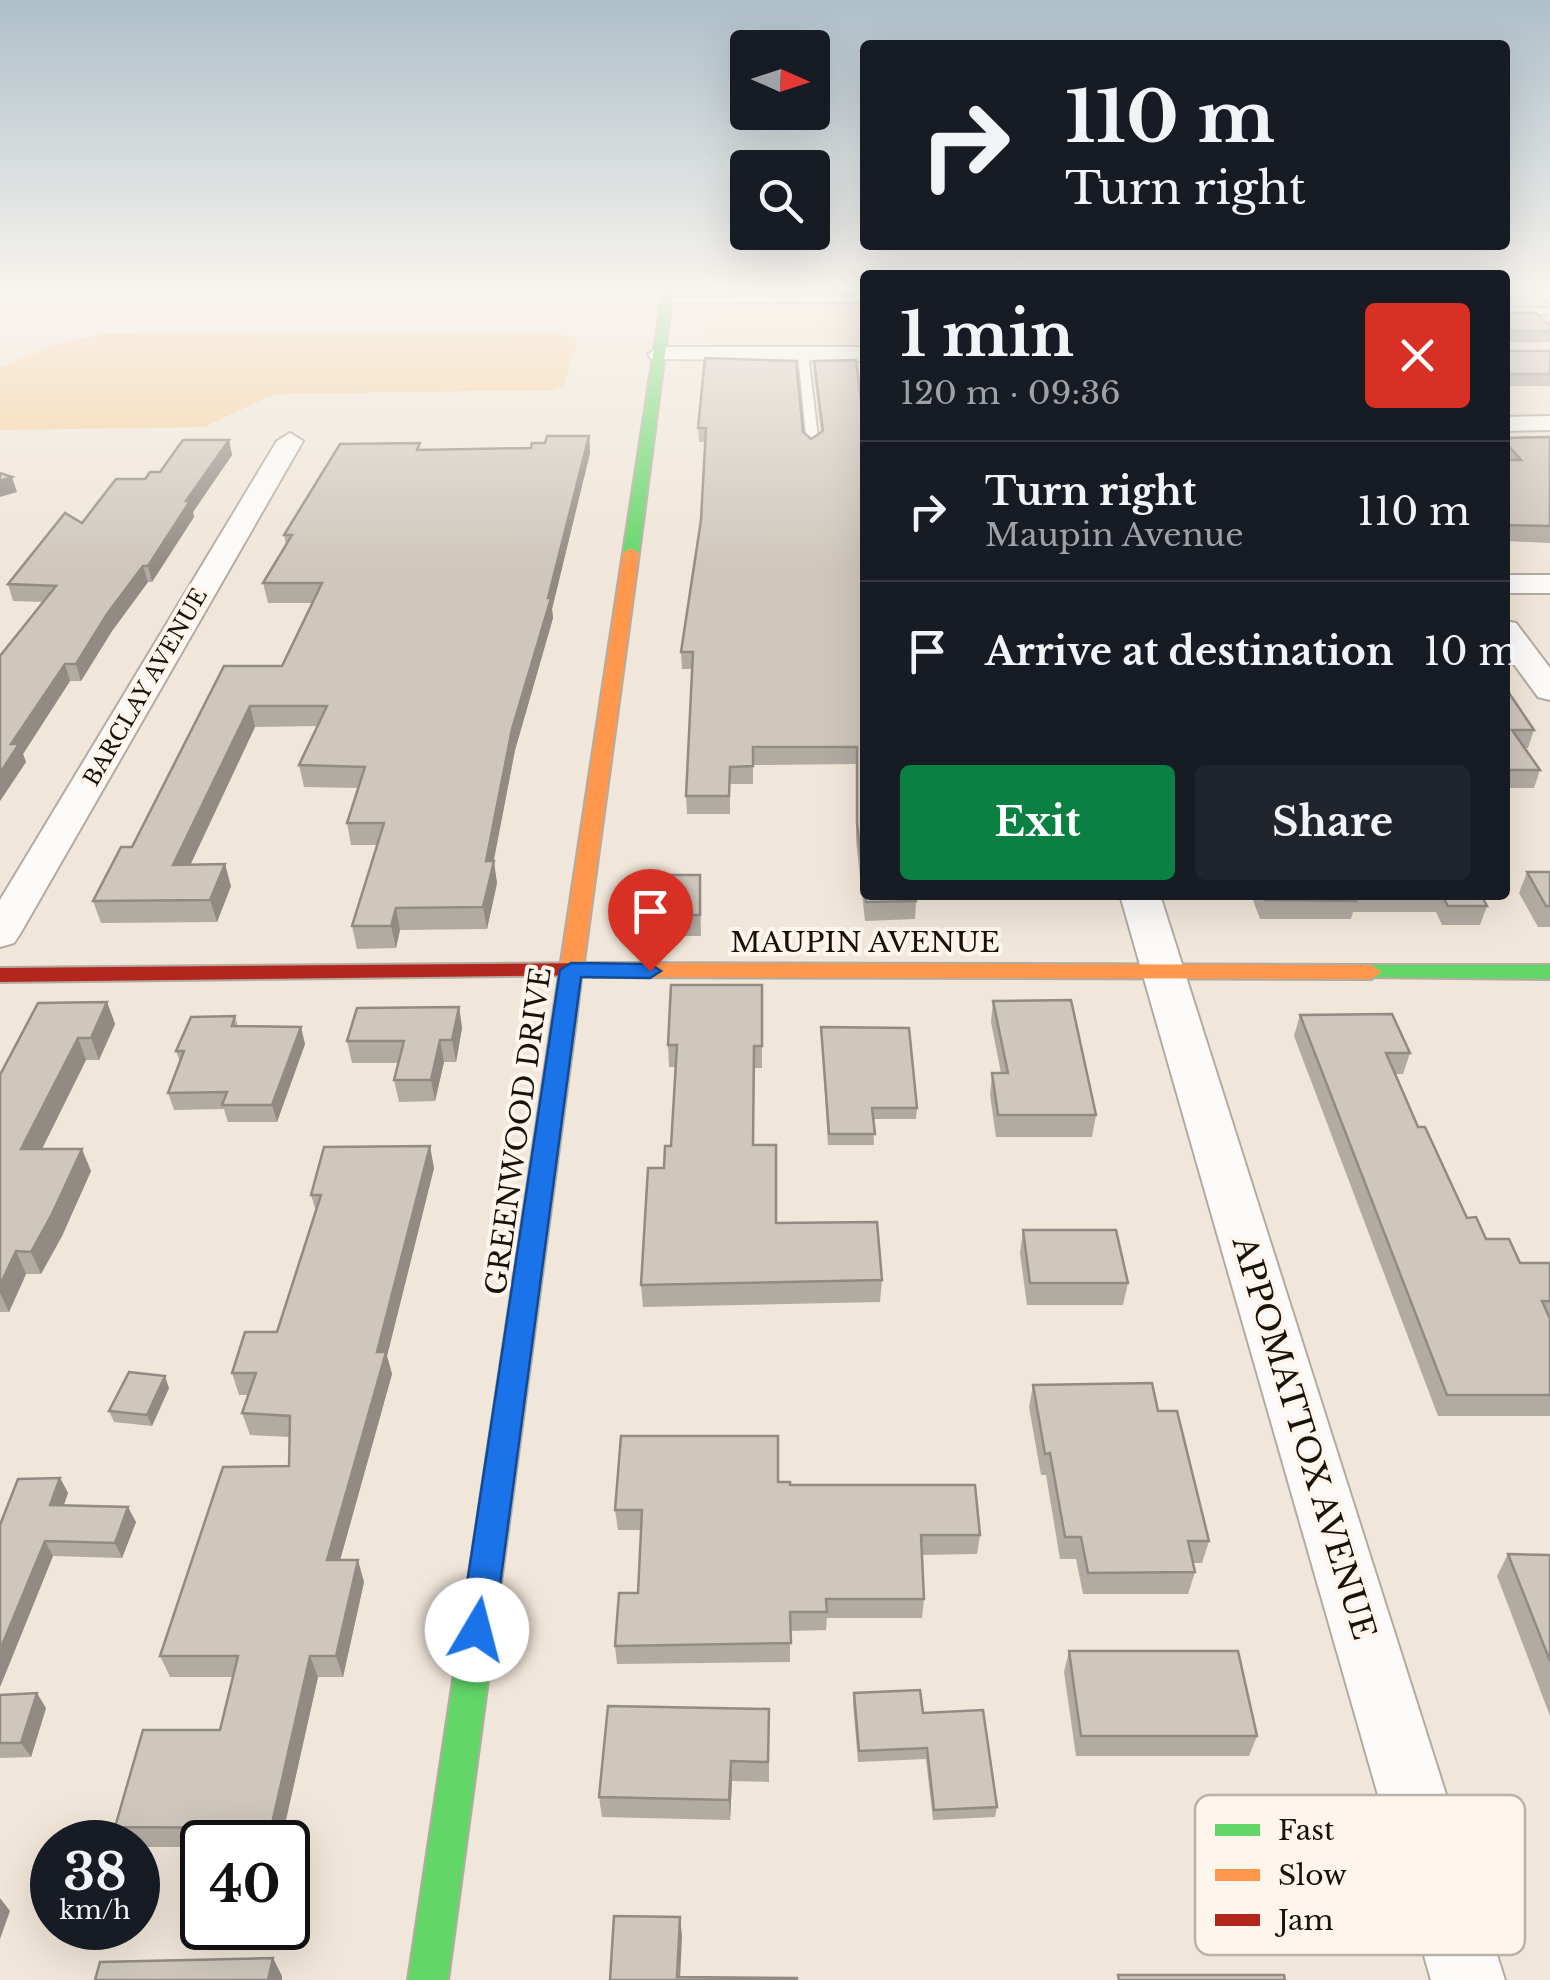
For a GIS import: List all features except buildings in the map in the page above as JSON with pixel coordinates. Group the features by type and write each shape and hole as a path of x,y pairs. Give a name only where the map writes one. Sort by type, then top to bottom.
{"street":[{"name":"GREENWOOD DRIVE","path":"428,1980 654,383"},
{"path":"1510,424 1550,423"},
{"name":"BARCLAY AVENUE","path":"0,934 290,441"},
{"path":"1510,584 1550,584"},
{"path":"1510,637 1550,690"},
{"name":"APPOMATTOX AVENUE","path":"1141,900 1412,1795"},
{"name":"MAUPIN AVENUE","path":"0,975 571,970 1550,972"},
{"name":"APPOMATTOX AVENUE","path":"1460,1955 1468,1980"}],"lane":[{"path":"806,383 813,446"}],"shaded area":[{"path":"0,383 565,383 552,390 282,394 267,397 205,427 0,430"}],"traffic: fast":[{"path":"631,553 655,383"},
{"path":"1371,972 1550,972"},
{"path":"428,1980 564,1021"}],"traffic: slow":[{"path":"564,1021 631,553"},
{"path":"593,970 1371,972"}],"traffic: jam":[{"path":"0,975 593,970"}],"route":[{"path":"477,1630 571,970 650,971"}]}
